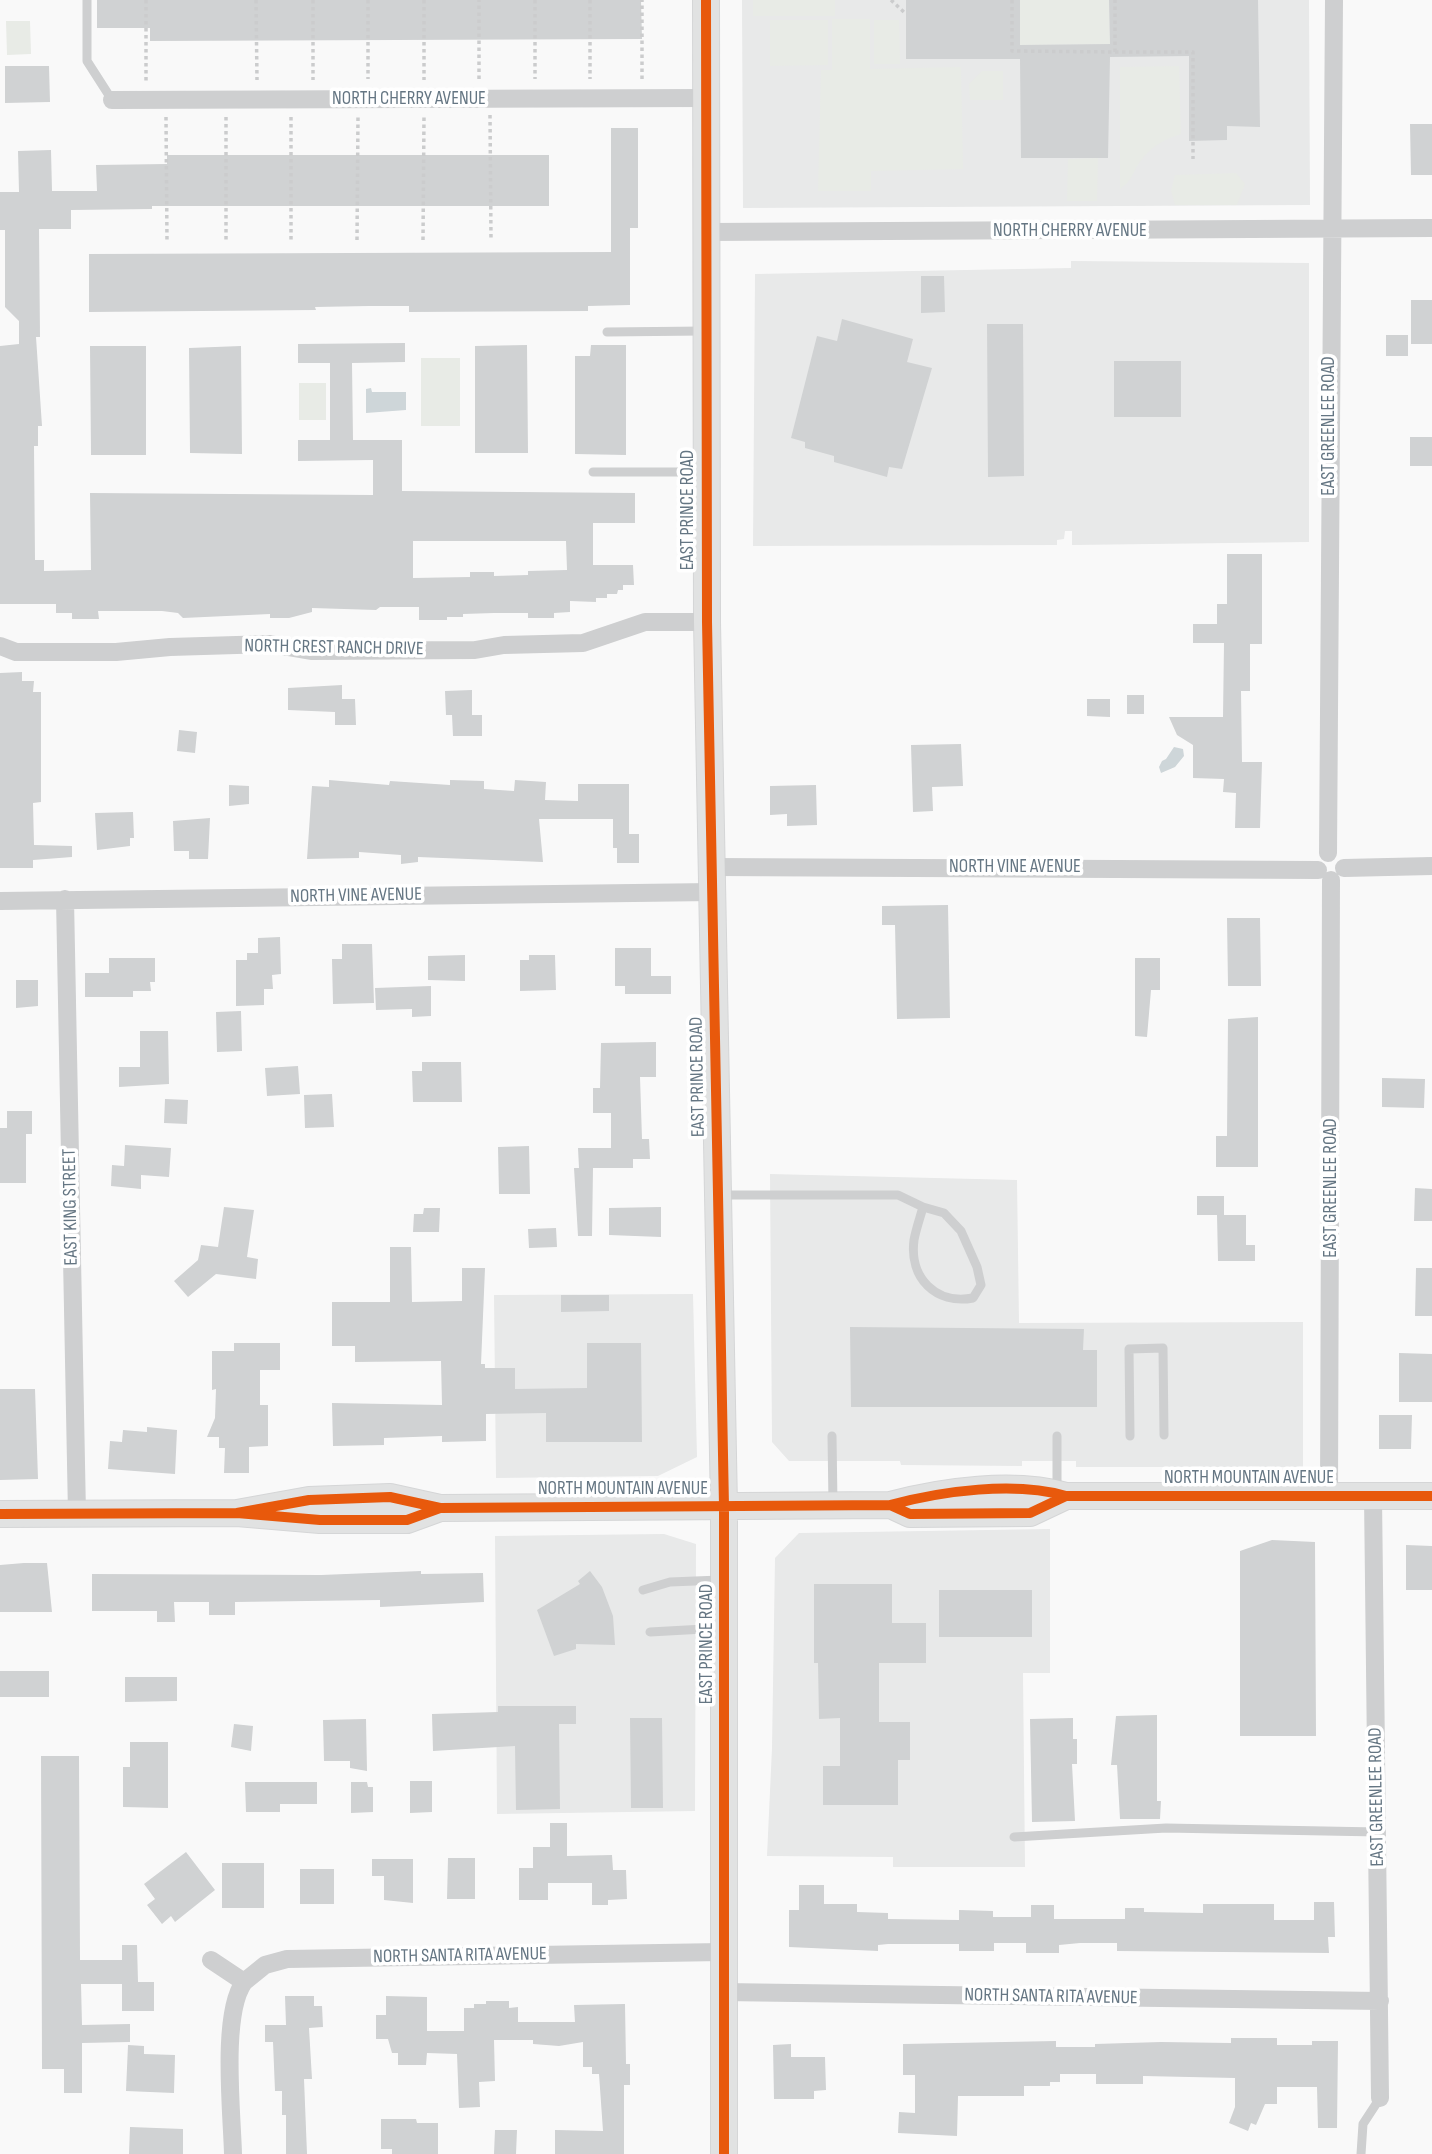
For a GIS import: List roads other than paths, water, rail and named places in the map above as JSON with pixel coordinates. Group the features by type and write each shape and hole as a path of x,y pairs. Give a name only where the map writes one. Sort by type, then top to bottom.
{"main road":[{"name":"EAST PRINCE ROAD","path":"706,0 705,471 724,1506 724,2154"},
{"name":"NORTH MOUNTAIN AVENUE","path":"0,1514 237,1513 309,1500 390,1497 440,1508 890,1505 910,1514 1030,1513 1062,1495 1432,1496"}],"street":[{"name":"EAST GREENLEE ROAD","path":"1329,1496 1331,873 1340,856 1328,853 1330,230 1334,0"},
{"name":"NORTH CHERRY AVENUE","path":"112,100 707,98"},
{"name":"NORTH CHERRY AVENUE","path":"707,232 1432,229"},
{"name":"NORTH CREST RANCH DRIVE","path":"0,646 16,652 116,652 170,647 270,644 311,651 475,650 504,645 583,643 645,622 707,622"},
{"name":"NORTH VINE AVENUE","path":"0,901 712,879 1331,873 1432,866"},
{"name":"EAST KING STREET","path":"65,899 76,1514"},
{"name":"EAST GREENLEE ROAD","path":"1373,1496 1380,2098"},
{"name":"NORTH SANTA RITA AVENUE","path":"244,1982 265,1965 287,1959 722,1952"},
{"path":"211,1960 244,1982 235,1999 231,2023 233,2154"},
{"name":"NORTH SANTA RITA AVENUE","path":"722,1992 1380,2001"}],"lane":[{"path":"87,0 87,61 112,100"},
{"path":"607,332 706,331"},
{"path":"593,472 705,471"},
{"path":"718,1195 898,1195 923,1208 944,1213 961,1231 979,1276 981,1285 973,1298 954,1302 936,1294 917,1271 914,1242 923,1208"},
{"path":"1130,1436 1129,1349 1163,1348 1164,1435"},
{"path":"832,1436 833,1505"},
{"path":"1057,1436 1062,1495"},
{"path":"643,1590 670,1582 724,1580"},
{"path":"650,1632 724,1628"},
{"path":"1014,1837 1166,1828 1377,1832"},
{"path":"1361,2154 1363,2124 1380,2098"}]}
